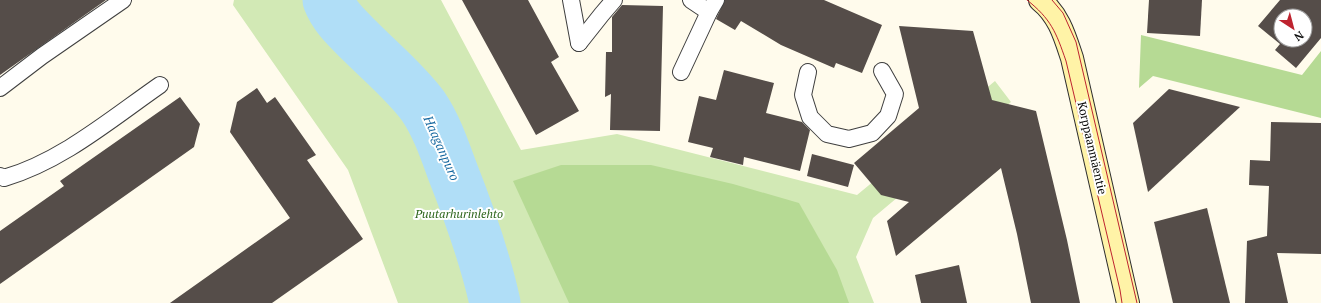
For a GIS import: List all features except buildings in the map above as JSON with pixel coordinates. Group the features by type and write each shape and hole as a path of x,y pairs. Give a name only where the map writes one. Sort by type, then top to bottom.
{"street":[{"name":"Korppaanmäentie","path":"1040,0 1060,23 1072,58 1128,303"}],"lane":[{"path":"0,88 42,56 124,0"},
{"path":"571,0 579,43 614,0"},
{"path":"681,72 712,6 691,0"},
{"path":"808,72 803,95 810,117 827,134 849,139 872,133 888,116 895,94 882,71"},
{"path":"0,176 4,178 20,173 69,148 160,85"}],"green space":[{"name":"Puutarhurinlehto","path":"234,0 441,0 521,150 617,134 857,195 995,81 1011,102 873,218 856,257 874,303 398,303 348,170 233,5"},
{"path":"1141,35 1302,75 1321,51 1321,118 1153,76 1139,88"},
{"path":"561,165 651,165 733,184 799,203 837,270 849,303 569,303 513,181"}],"waterway":[{"name":"Haaganpuro","path":"328,0 342,23 409,89 423,106 432,121 443,145 470,219 495,303"}],"tram line":[{"path":"1027,0 1042,13 1052,27 1066,61 1122,303"},
{"path":"1052,0 1063,13 1076,42 1137,303"}]}
